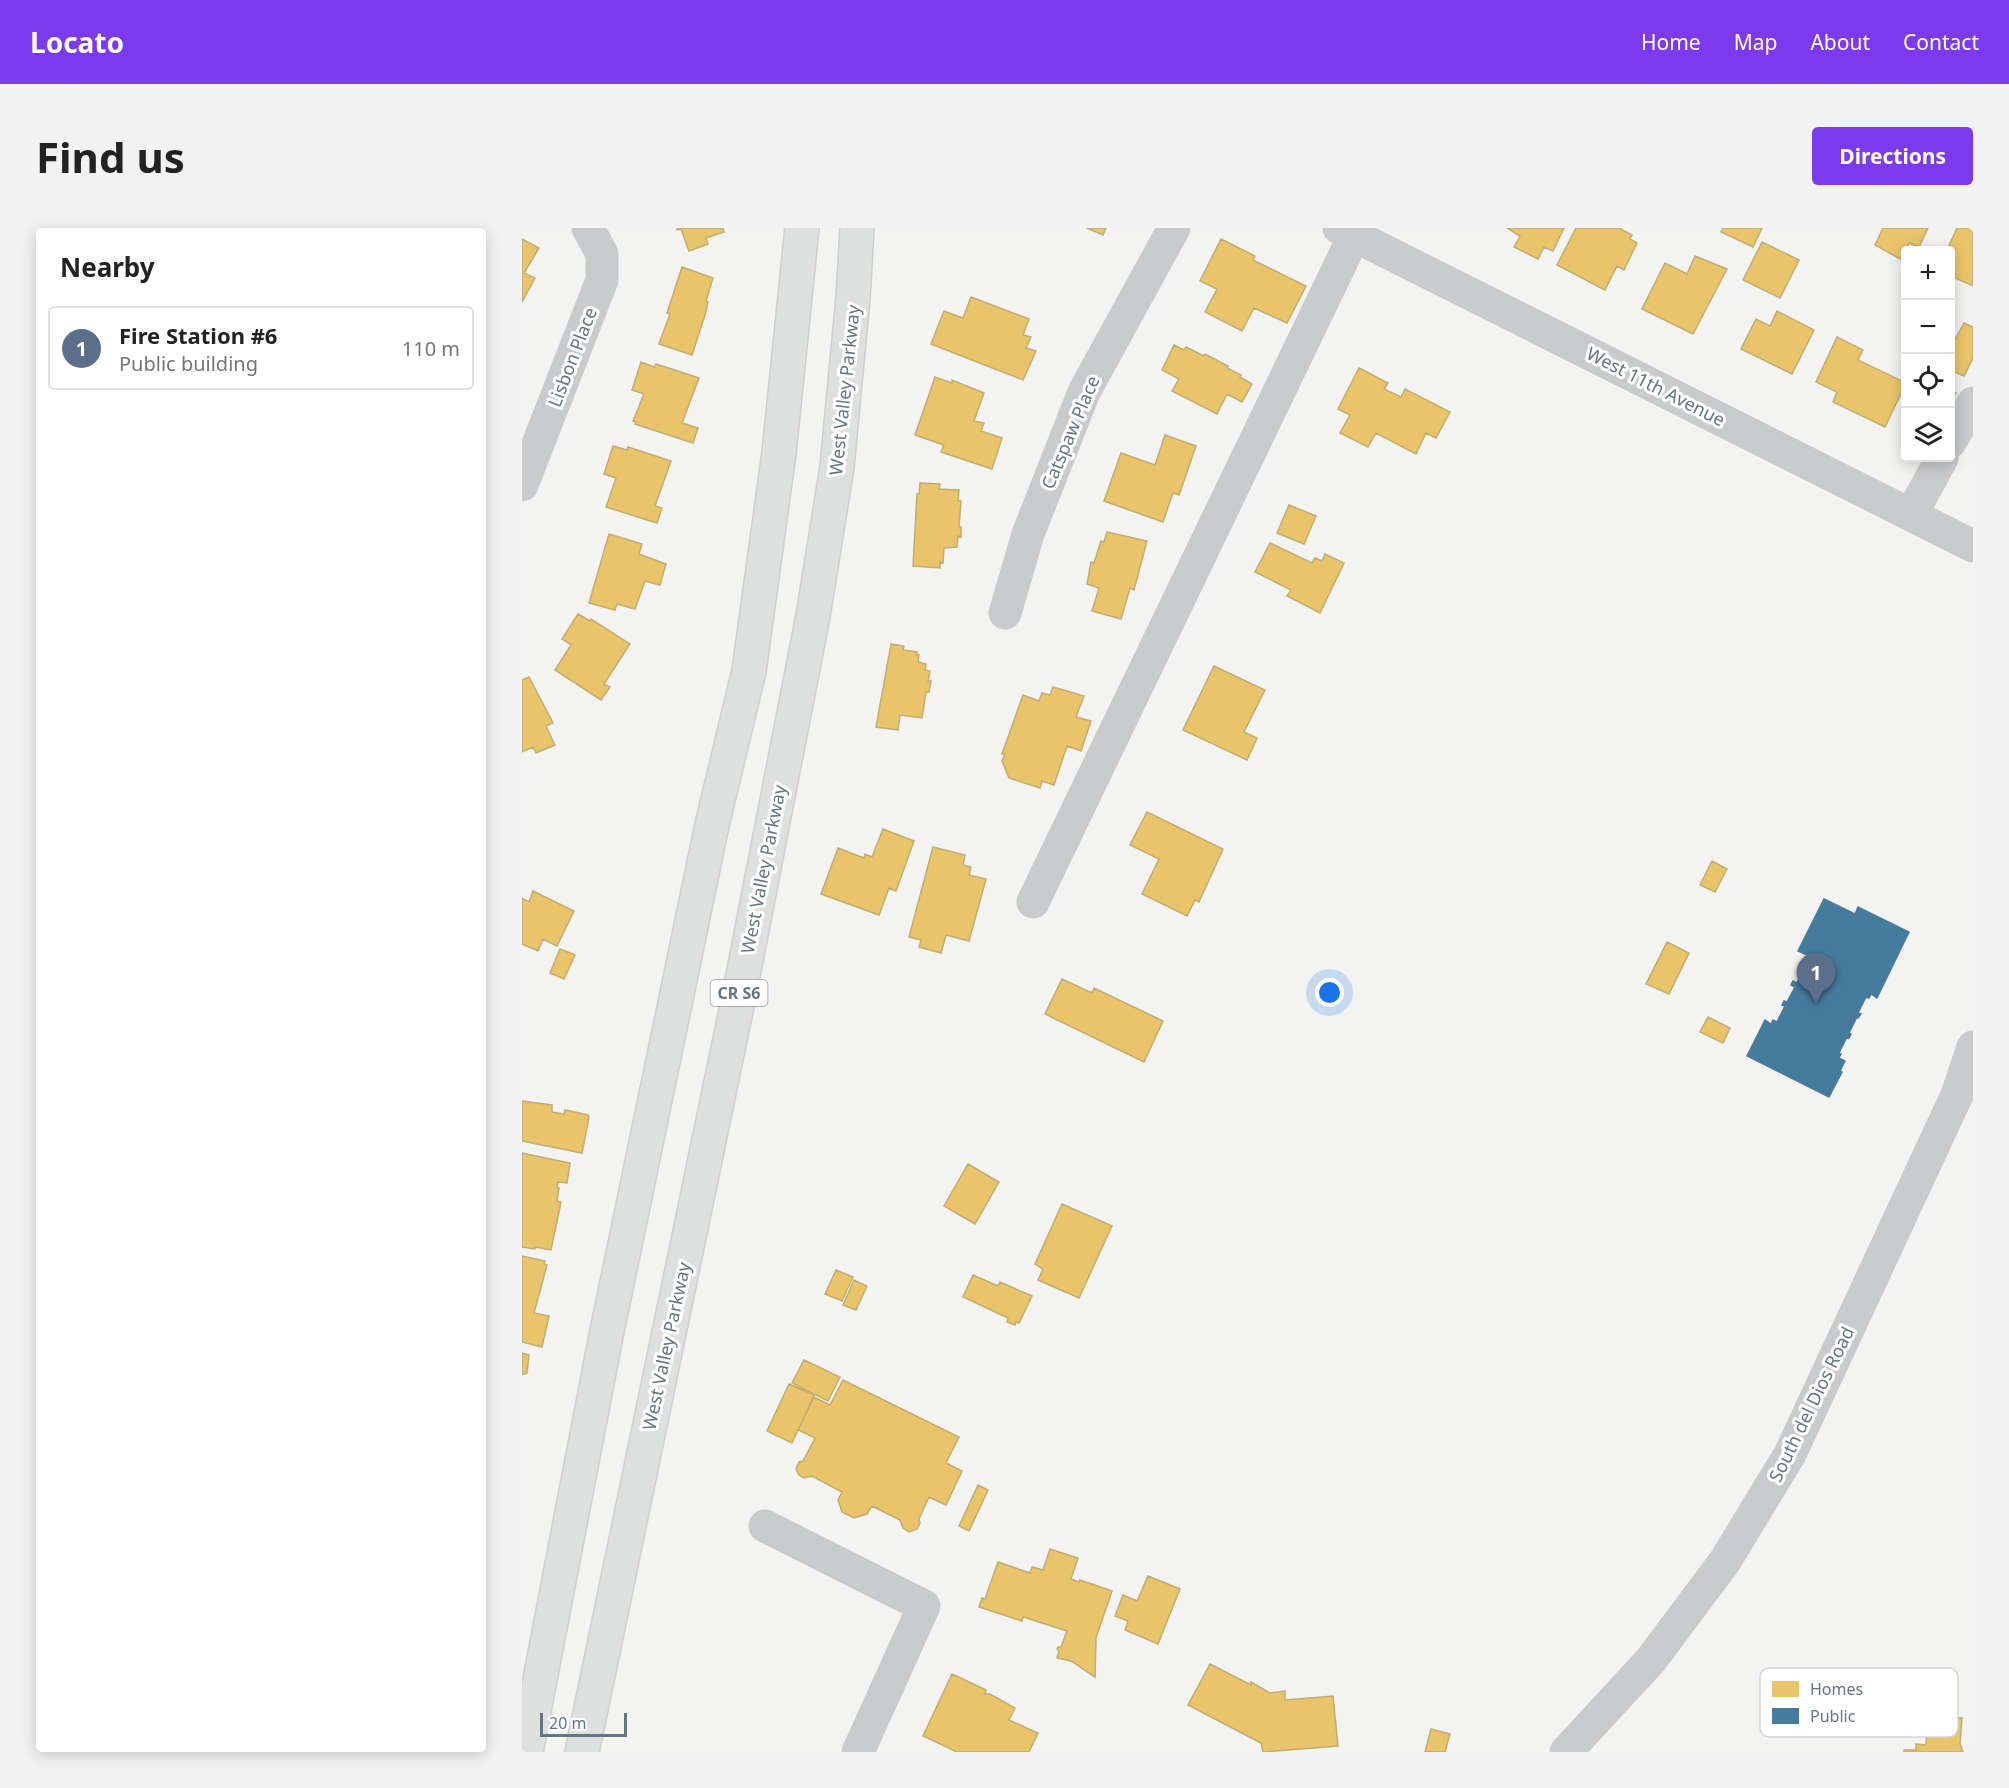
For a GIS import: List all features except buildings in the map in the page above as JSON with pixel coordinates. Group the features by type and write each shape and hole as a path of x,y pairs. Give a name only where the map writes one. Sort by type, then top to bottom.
{"main road":[{"path":"526,1752 606,1336 712,825 749,671 779,453 802,228"},
{"name":"West Valley Parkway","path":"582,1752 738,996 813,616 837,467 853,298 857,228"}],"street":[{"name":"Lisbon Place","path":"522,485 602,280 602,254 588,228"},
{"name":"Catspaw Place","path":"1005,613 1028,534 1083,392 1174,228"},
{"name":"West 11th Avenue","path":"1343,230 1973,546"},
{"path":"1033,902 1343,230"},
{"path":"1955,434 1973,403"},
{"path":"1911,515 1940,462"},
{"name":"South del Dios Road","path":"1566,1752 1651,1660 1725,1561 1790,1454 1957,1095 1973,1047"},
{"path":"765,1526 924,1606 858,1752"}],"place":[{"name":"Fire Station #6","path":"1816,1003"}]}
